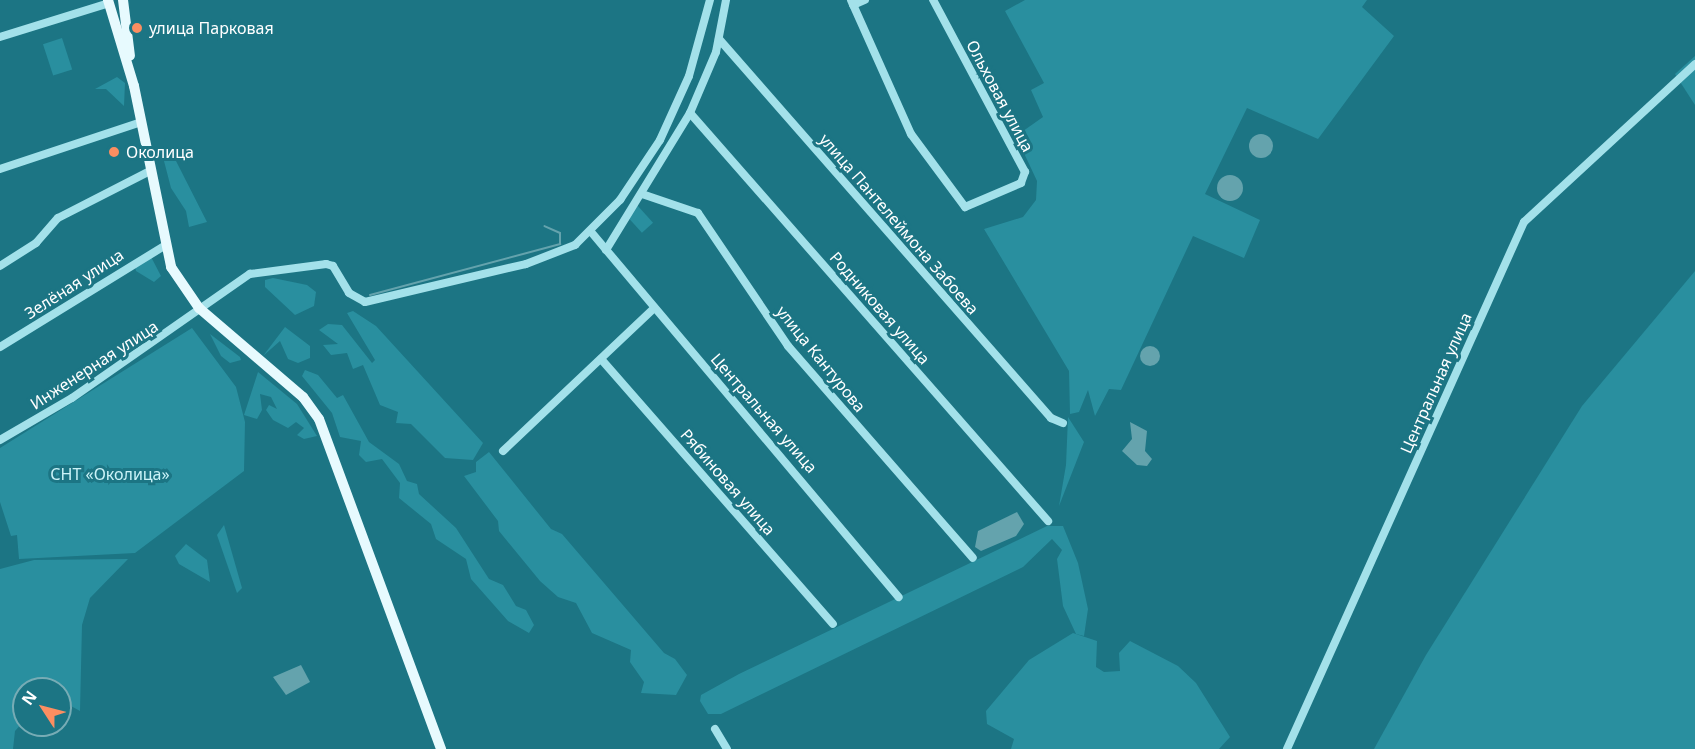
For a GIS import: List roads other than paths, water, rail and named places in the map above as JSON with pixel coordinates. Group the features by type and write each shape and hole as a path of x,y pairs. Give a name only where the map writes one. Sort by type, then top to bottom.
{"main road":[{"path":"123,0 134,86 164,246 176,277 199,309 303,397 327,432 441,749"},
{"path":"109,2 134,86"}],"street":[{"path":"592,233 634,182 676,111 710,0"},
{"path":"606,250 690,113 719,39 726,0"},
{"path":"852,3 865,0"},
{"name":"Ольховая улица","path":"852,3 911,134 965,207 1021,183 1025,172 933,0"},
{"path":"0,37 109,2"},
{"name":"улица Пантелеймона Забоева","path":"719,39 1051,418 1063,423"},
{"name":"Центральная улица","path":"1287,749 1524,222 1695,64"},
{"name":"Родниковая улица","path":"690,113 1048,521"},
{"path":"0,169 141,122"},
{"path":"0,266 36,243 58,218 112,195 150,171"},
{"name":"улица Кантурова","path":"642,194 698,213 788,346 974,558"},
{"name":"Центральная улица","path":"592,233 898,597"},
{"name":"Инженерная улица","path":"0,440 72,398 250,274 316,264 333,267 349,293 372,301 526,264 592,233"},
{"name":"Зелёная улица","path":"0,347 164,246"},
{"path":"502,451 654,308"},
{"name":"Рябиновая улица","path":"601,358 833,624"},
{"path":"715,729 727,749"}],"waterway":[{"path":"370,295 560,244 560,233 544,226"}],"place":[{"name":"улица Парковая","path":"137,28"},
{"name":"Околица","path":"114,152"}],"park label":[{"name":"СНТ «Околица»","path":"110,474"}]}
